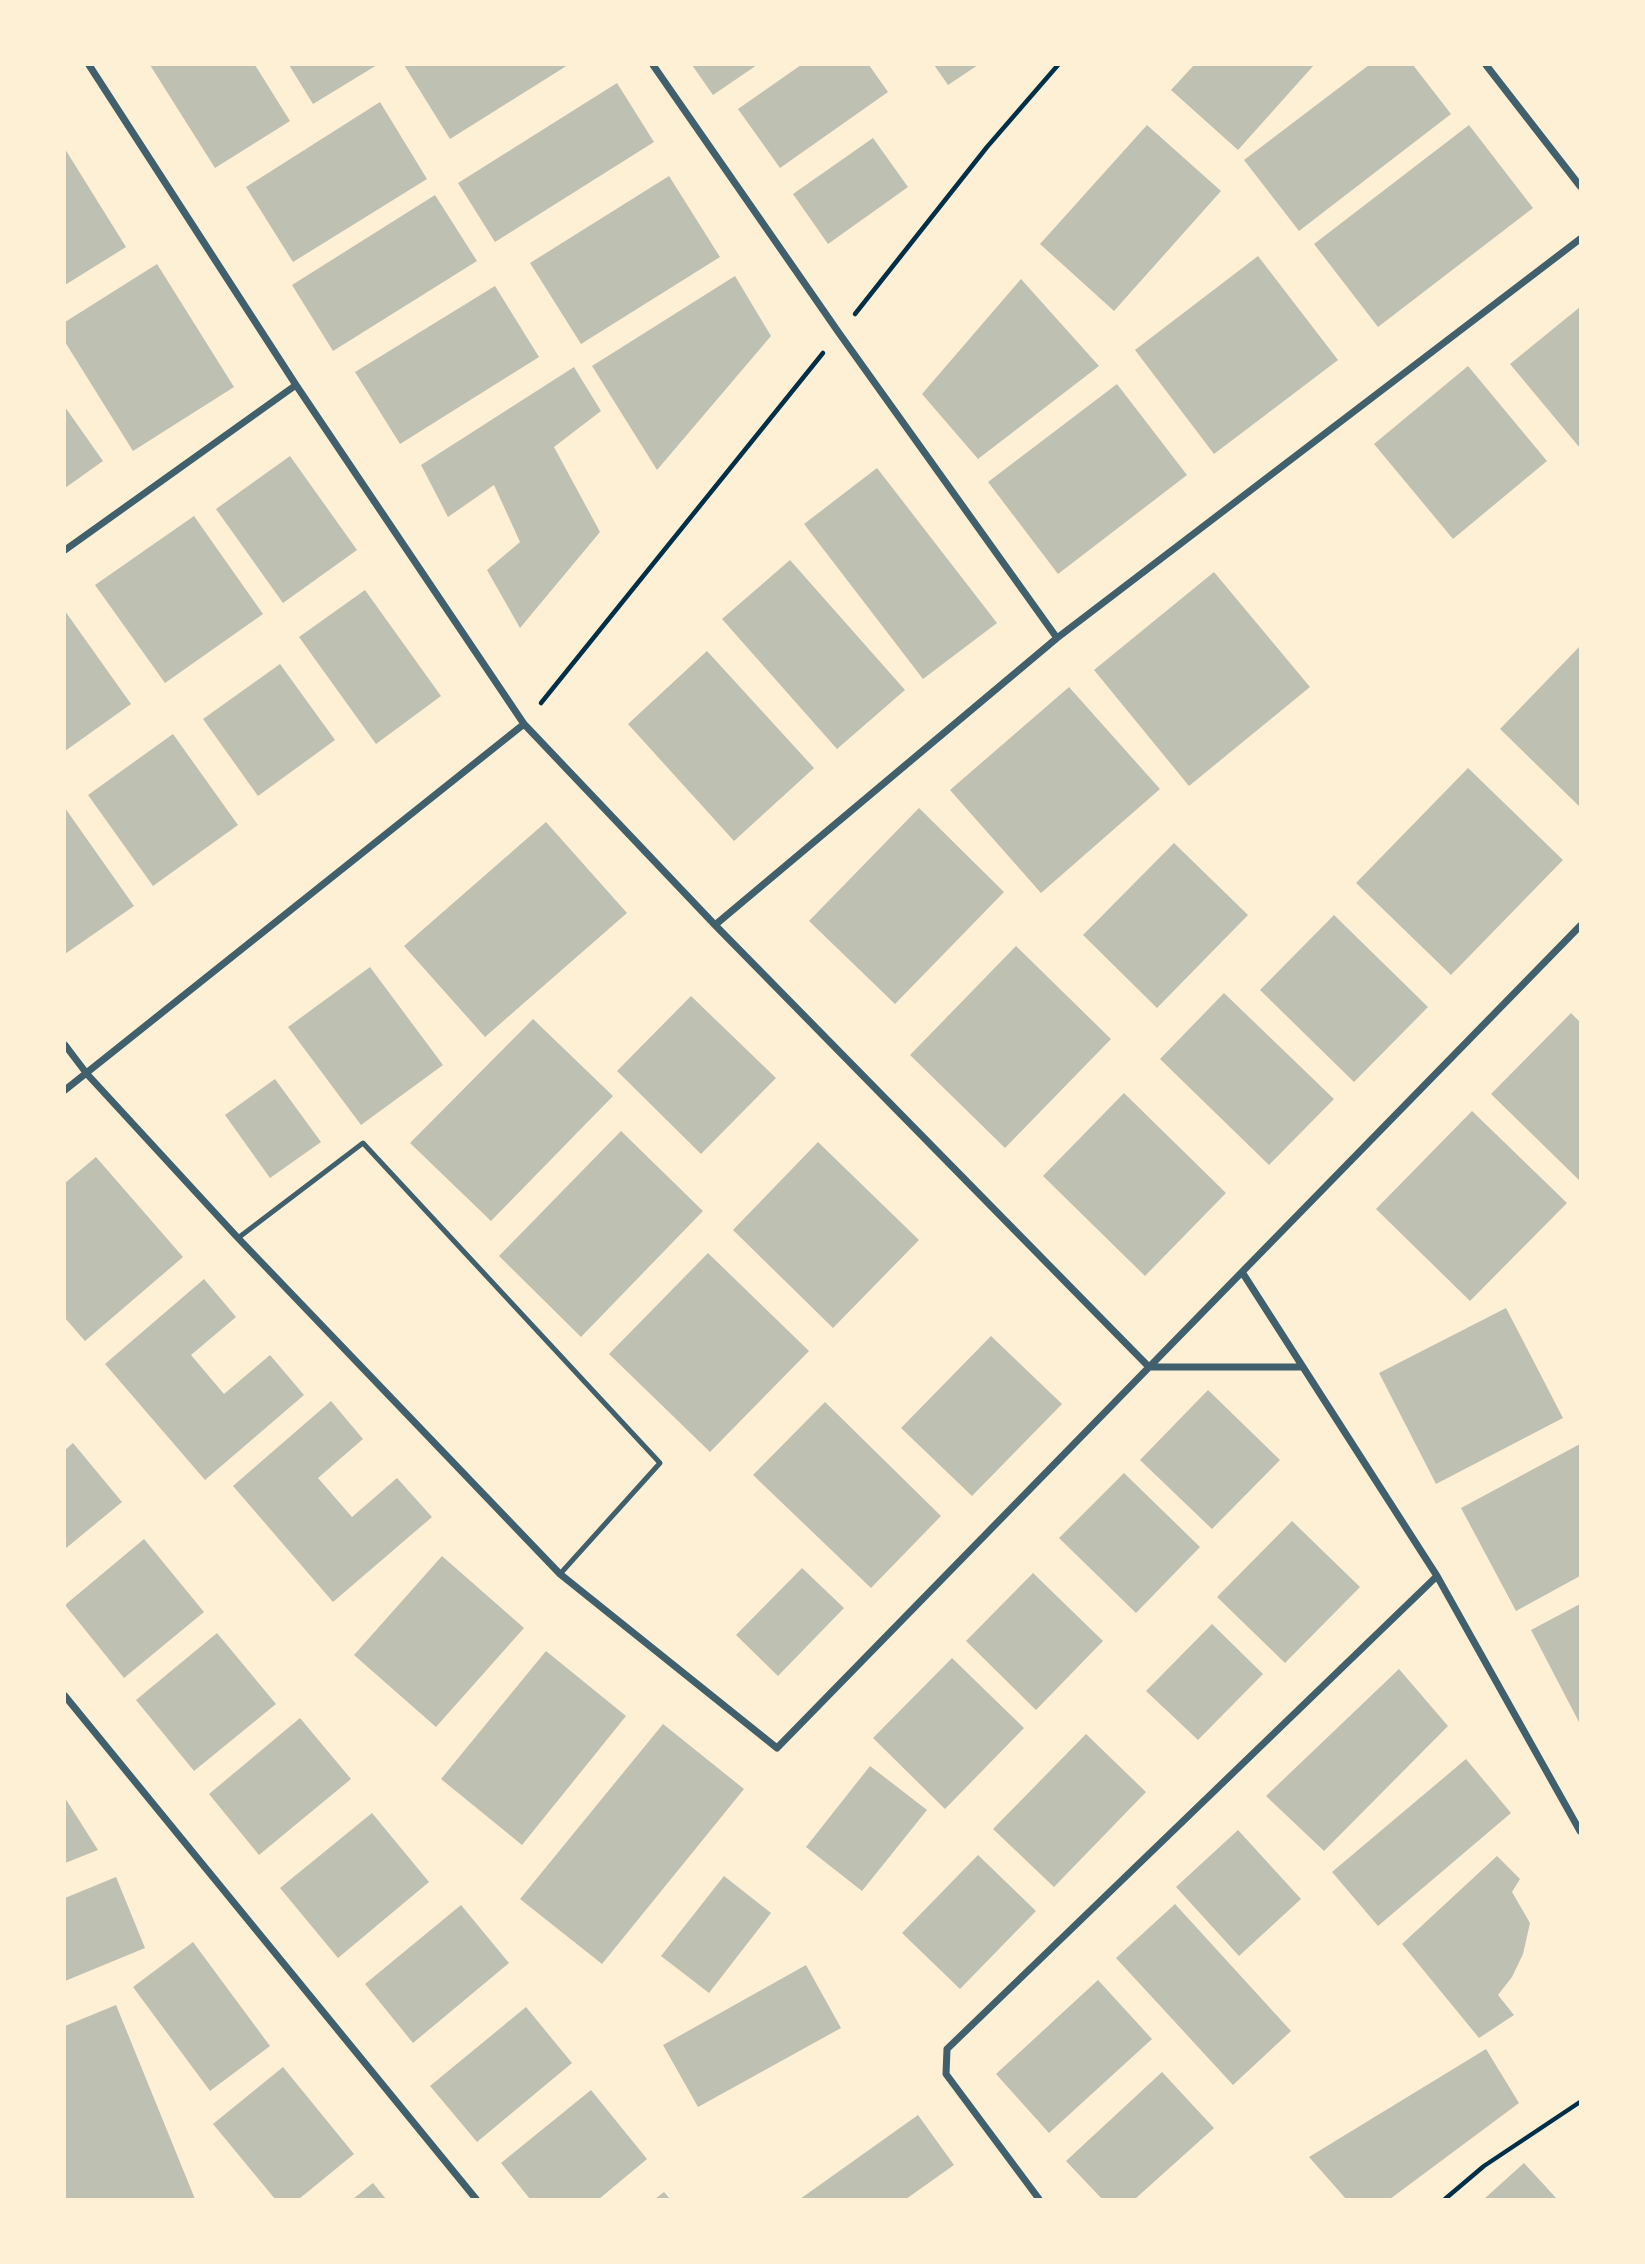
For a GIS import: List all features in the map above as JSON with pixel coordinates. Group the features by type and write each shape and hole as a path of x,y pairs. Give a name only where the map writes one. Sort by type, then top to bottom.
{"street":[{"path":"89,65 296,385 524,724 715,925 1149,1367 1303,1367"},
{"path":"653,65 839,333 1057,638"},
{"path":"1486,65 1580,186"},
{"path":"715,925 1057,638 1580,239"},
{"path":"65,550 296,385"},
{"path":"65,1090 524,724"},
{"path":"65,1045 87,1074 238,1238 561,1574 777,1748 1580,926"},
{"path":"1242,1272 1437,1576 1580,1831"},
{"path":"1039,2199 946,2074 947,2049 1437,1576"},
{"path":"65,1696 475,2199"}],"lane":[{"path":"238,1238 363,1143 660,1464 561,1574"}],"path":[{"path":"524,724 987,147 1058,65"},
{"path":"1444,2199 1483,2166 1580,2102"}],"building":[{"path":"150,65 255,65 290,121 215,168"},
{"path":"289,65 377,65 313,104"},
{"path":"404,65 568,65 450,139"},
{"path":"692,65 757,65 713,95"},
{"path":"801,65 869,65 888,92 780,168 738,109"},
{"path":"934,65 978,65 948,85"},
{"path":"1194,65 1314,65 1238,150 1171,90"},
{"path":"1369,65 1413,65 1451,114 1299,231 1244,160"},
{"path":"617,83 654,142 495,242 458,183"},
{"path":"380,102 427,179 293,262 246,187"},
{"path":"1147,125 1221,191 1114,311 1040,244"},
{"path":"1469,125 1533,208 1378,327 1314,244"},
{"path":"873,138 908,187 828,244 793,194"},
{"path":"65,149 126,247 65,285"},
{"path":"669,176 720,257 581,344 530,263"},
{"path":"435,195 477,261 333,351 292,285"},
{"path":"1258,256 1338,360 1214,454 1135,350"},
{"path":"157,264 234,387 133,451 65,342 65,322"},
{"path":"735,276 771,336 657,470 592,366"},
{"path":"1021,279 1099,366 978,459 922,394"},
{"path":"495,286 539,357 400,444 355,372"},
{"path":"1580,307 1580,448 1510,364"},
{"path":"1468,366 1547,461 1453,539 1374,444"},
{"path":"574,367 601,411 554,447 600,532 520,628 487,570 520,542 494,485 448,517 421,465"},
{"path":"1117,384 1187,475 1058,574 988,482"},
{"path":"65,407 103,461 65,488"},
{"path":"290,456 357,550 283,603 216,509"},
{"path":"877,468 997,623 923,679 804,524"},
{"path":"194,516 263,614 165,683 95,585"},
{"path":"790,560 905,690 837,749 722,619"},
{"path":"1214,572 1310,687 1189,786 1094,670"},
{"path":"365,590 441,696 376,744 299,637"},
{"path":"65,611 131,704 65,751"},
{"path":"1580,646 1580,807 1500,729"},
{"path":"707,651 814,768 734,841 628,724"},
{"path":"280,664 335,740 258,796 203,719"},
{"path":"1069,687 1160,789 1041,893 950,790"},
{"path":"173,734 238,825 153,886 88,795"},
{"path":"1468,768 1563,860 1451,975 1356,883"},
{"path":"65,808 134,906 65,954"},
{"path":"919,808 1004,892 895,1004 809,921"},
{"path":"546,822 627,913 485,1037 404,946"},
{"path":"1174,843 1248,915 1157,1008 1083,935"},
{"path":"1334,915 1428,1007 1354,1082 1260,990"},
{"path":"1016,946 1111,1039 1005,1148 910,1055"},
{"path":"370,967 443,1065 361,1125 288,1027"},
{"path":"1224,993 1334,1099 1269,1165 1160,1059"},
{"path":"691,996 776,1078 701,1154 617,1071"},
{"path":"1571,1013 1580,1022 1580,1181 1491,1094"},
{"path":"533,1019 613,1096 491,1221 410,1143"},
{"path":"275,1079 321,1142 270,1178 225,1115"},
{"path":"1124,1093 1226,1193 1145,1276 1043,1176"},
{"path":"1472,1111 1567,1203 1470,1301 1376,1209"},
{"path":"621,1131 703,1211 581,1337 499,1256"},
{"path":"818,1142 919,1240 833,1328 733,1230"},
{"path":"96,1157 183,1257 85,1341 65,1318 65,1183"},
{"path":"708,1253 809,1351 710,1452 609,1354"},
{"path":"204,1279 236,1317 191,1355 224,1394 270,1355 304,1395 205,1480 105,1364"},
{"path":"1506,1308 1563,1418 1436,1484 1379,1373"},
{"path":"991,1336 1062,1404 972,1496 901,1428"},
{"path":"1208,1390 1280,1460 1212,1529 1140,1460"},
{"path":"331,1401 363,1439 318,1478 352,1517 397,1478 432,1517 333,1602 233,1486"},
{"path":"825,1402 941,1516 871,1588 753,1475"},
{"path":"73,1443 122,1502 65,1549 65,1450"},
{"path":"1580,1444 1580,1576 1516,1611 1461,1508"},
{"path":"1124,1473 1200,1547 1136,1613 1059,1538"},
{"path":"1292,1521 1360,1587 1285,1663 1217,1597"},
{"path":"144,1539 204,1612 124,1678 65,1605"},
{"path":"442,1556 524,1628 436,1727 354,1655"},
{"path":"802,1568 844,1608 778,1676 736,1635"},
{"path":"1033,1573 1103,1641 1036,1710 966,1641"},
{"path":"1580,1604 1580,1724 1531,1630"},
{"path":"1212,1624 1263,1674 1198,1740 1146,1691"},
{"path":"217,1633 276,1704 194,1771 136,1700"},
{"path":"546,1651 626,1716 522,1845 441,1779"},
{"path":"952,1658 1024,1728 945,1809 873,1738"},
{"path":"1399,1669 1448,1726 1324,1851 1266,1796"},
{"path":"300,1718 351,1779 259,1855 209,1794"},
{"path":"663,1724 744,1789 602,1964 520,1899"},
{"path":"1086,1734 1146,1792 1054,1887 993,1829"},
{"path":"1466,1759 1511,1813 1378,1926 1332,1872"},
{"path":"870,1766 927,1810 862,1891 806,1847"},
{"path":"65,1798 98,1850 65,1863"},
{"path":"372,1813 429,1882 338,1958 280,1888"},
{"path":"1238,1830 1301,1899 1239,1956 1176,1887"},
{"path":"978,1855 1036,1911 960,1989 902,1933"},
{"path":"1497,1856 1520,1879 1512,1892 1530,1923 1523,1954 1512,1977 1498,1995 1514,2015 1479,2038 1402,1944"},
{"path":"724,1876 771,1913 709,1993 661,1956"},
{"path":"116,1877 145,1948 65,1981 65,1898"},
{"path":"1175,1904 1291,2031 1233,2085 1116,1958"},
{"path":"461,1905 509,1963 413,2043 365,1984"},
{"path":"193,1942 270,2046 210,2091 133,1987"},
{"path":"806,1965 841,2028 698,2107 663,2045"},
{"path":"1098,1980 1152,2039 1049,2133 996,2074"},
{"path":"116,2005 195,2199 65,2199 65,2026"},
{"path":"526,2007 572,2063 477,2142 430,2086"},
{"path":"1486,2049 1519,2103 1390,2199 1346,2199 1309,2157"},
{"path":"283,2067 354,2154 299,2199 275,2199 213,2124"},
{"path":"1162,2072 1214,2128 1135,2199 1102,2199 1066,2161"},
{"path":"591,2090 647,2159 599,2199 530,2199 501,2163"},
{"path":"918,2115 954,2165 906,2199 800,2199"},
{"path":"1524,2163 1557,2199 1484,2199"},
{"path":"373,2183 386,2199 353,2199"},
{"path":"664,2192 670,2199 655,2199"}]}
